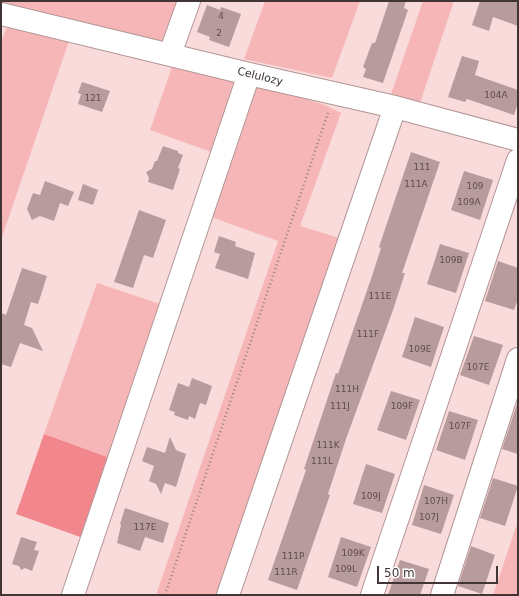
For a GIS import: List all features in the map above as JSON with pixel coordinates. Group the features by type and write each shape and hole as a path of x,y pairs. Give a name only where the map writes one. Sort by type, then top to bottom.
{"street":[{"path":"170,54 189,1"},
{"name":"Celulozy","path":"1,14 249,74 395,107 518,140"},
{"path":"73,595 249,74"},
{"path":"228,595 395,107"},
{"path":"372,595 518,160"},
{"path":"442,595 518,359"}],"path":[{"path":"165,595 334,94"}],"shaded area":[{"path":"1,1 182,1 168,39 159,46 1,7"},
{"path":"265,1 360,1 332,78 244,59"},
{"path":"423,1 454,1 419,106 390,97"},
{"path":"17,22 70,38 1,240 1,43 6,29"},
{"path":"173,64 233,79 239,83 214,153 150,130"},
{"path":"257,84 325,105 341,113 300,226 343,239 222,595 156,595 278,241 211,217"},
{"path":"97,283 163,305 110,458 44,434"},
{"path":"44,434 110,458 83,538 16,514"},
{"path":"518,521 518,595 493,595"}],"building":[{"path":"389,1 406,1 404,8 408,10 383,83 363,77 366,69 363,67 372,43 375,43"},
{"path":"480,1 518,1 518,26 493,17 489,31 472,25"},
{"path":"207,5 220,10 221,7 241,14 229,47 209,40 210,37 197,32"},
{"path":"462,56 479,61 475,75 518,90 518,103 514,115 467,99 465,102 448,97"},
{"path":"82,82 110,91 102,112 78,104 81,94 78,93"},
{"path":"163,146 178,151 178,153 183,155 178,168 180,169 173,190 148,182 149,178 146,172 152,169"},
{"path":"411,152 440,162 402,273 405,273 393,310 346,439 328,494 330,495 297,590 268,580 306,470 304,469 336,373 338,374 372,276 381,248 379,247"},
{"path":"464,171 493,180 480,220 451,210"},
{"path":"45,181 74,192 68,206 60,203 54,221 40,216 32,220 27,209 33,193 40,195"},
{"path":"83,184 98,190 93,205 78,200"},
{"path":"139,210 166,220 153,258 144,255 133,288 114,282"},
{"path":"219,236 236,242 235,246 255,253 248,279 215,268 220,254 214,252"},
{"path":"440,244 469,253 456,293 427,284"},
{"path":"498,261 518,268 518,299 514,310 485,301"},
{"path":"22,268 47,276 38,304 31,302 24,325 32,328 43,351 20,343 11,367 1,364 1,313 6,315"},
{"path":"415,317 444,327 431,367 402,357"},
{"path":"474,336 503,345 489,385 460,375"},
{"path":"192,378 212,386 206,405 200,403 195,419 189,416 188,420 174,415 175,412 169,410 178,383 189,387"},
{"path":"391,391 420,400 406,440 377,430"},
{"path":"518,401 518,454 502,449"},
{"path":"449,411 478,420 465,460 436,450"},
{"path":"170,437 176,450 186,454 176,487 165,483 161,494 156,484 149,481 154,466 142,461 147,447 165,453"},
{"path":"366,464 395,474 382,513 353,504"},
{"path":"493,478 518,486 505,526 480,518"},
{"path":"424,485 454,495 441,534 412,525"},
{"path":"125,508 169,523 163,543 145,537 140,551 117,543 120,524"},
{"path":"21,537 37,542 34,550 39,551 32,571 25,568 21,570 19,566 12,564"},
{"path":"341,537 371,547 357,587 328,577"},
{"path":"471,546 495,555 482,594 458,586"},
{"path":"400,560 429,569 420,595 388,595"}]}
